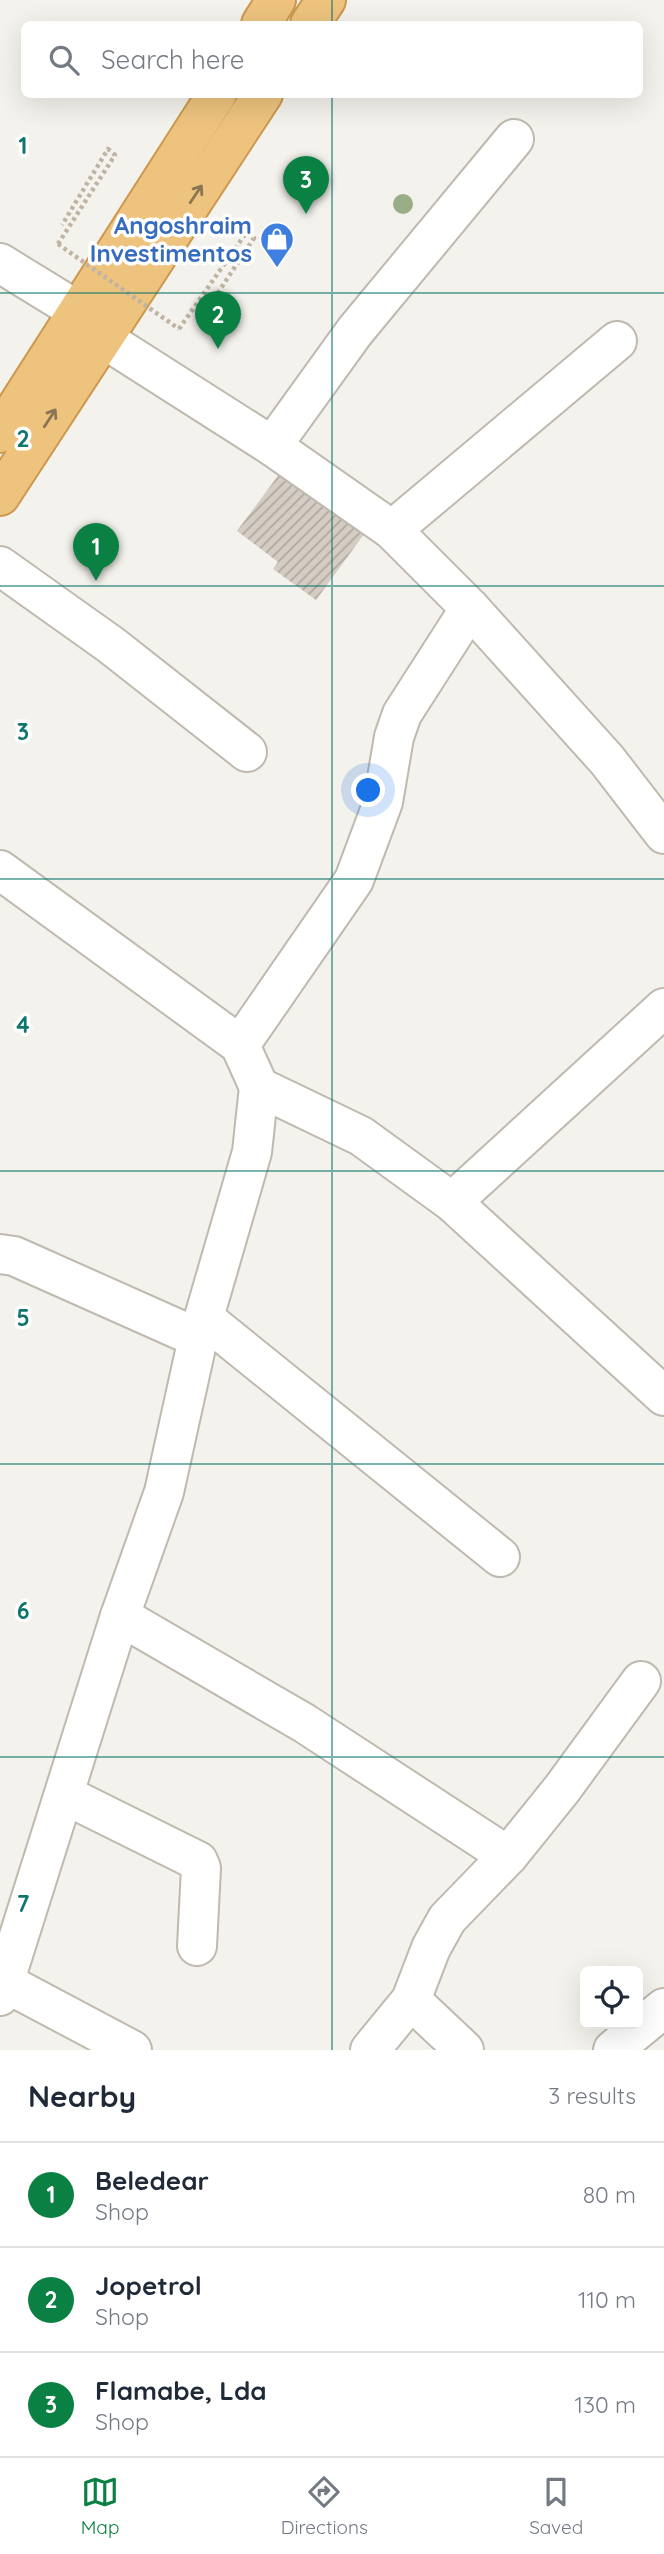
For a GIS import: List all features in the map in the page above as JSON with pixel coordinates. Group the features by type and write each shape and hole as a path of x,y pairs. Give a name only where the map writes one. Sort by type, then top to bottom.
{"highway":[{"path":"263,21 276,0"},
{"path":"312,21 326,0"},
{"path":"0,496 90,324 215,98"},
{"path":"0,433 90,324 260,98"}],"street":[{"path":"272,446 355,331 514,139"},
{"path":"0,263 392,530 470,608 607,760 664,834"},
{"path":"392,530 617,341"},
{"path":"0,566 111,646 247,752"},
{"path":"240,1045 354,880 383,802 394,737 402,715 470,608"},
{"path":"0,870 240,1045 259,1087 252,1152 201,1328 164,1492 120,1616 2,1989 132,2050"},
{"path":"452,1202 664,1007"},
{"path":"259,1087 361,1136 452,1202 664,1396"},
{"path":"0,1254 15,1255 201,1328 500,1557"},
{"path":"120,1616 304,1723 508,1856"},
{"path":"370,2050 411,2000 438,1934 508,1856 562,1789 641,1681"},
{"path":"65,1795 198,1861 201,1868 197,1947"},
{"path":"411,2000 464,2050"},
{"path":"613,2050 664,2008"}],"path":[{"path":"62,225 108,149 115,155 58,244 180,329 246,233 254,238 206,311"}],"building":[{"path":"286,465 370,526 316,600 273,569 278,562 237,531"}],"place":[{"name":"Flamabe, Lda","path":"306,214"},
{"name":"Angoshraim Investimentos","path":"277,269"},
{"name":"Jopetrol","path":"218,349"},
{"name":"Beledear","path":"96,581"}]}
